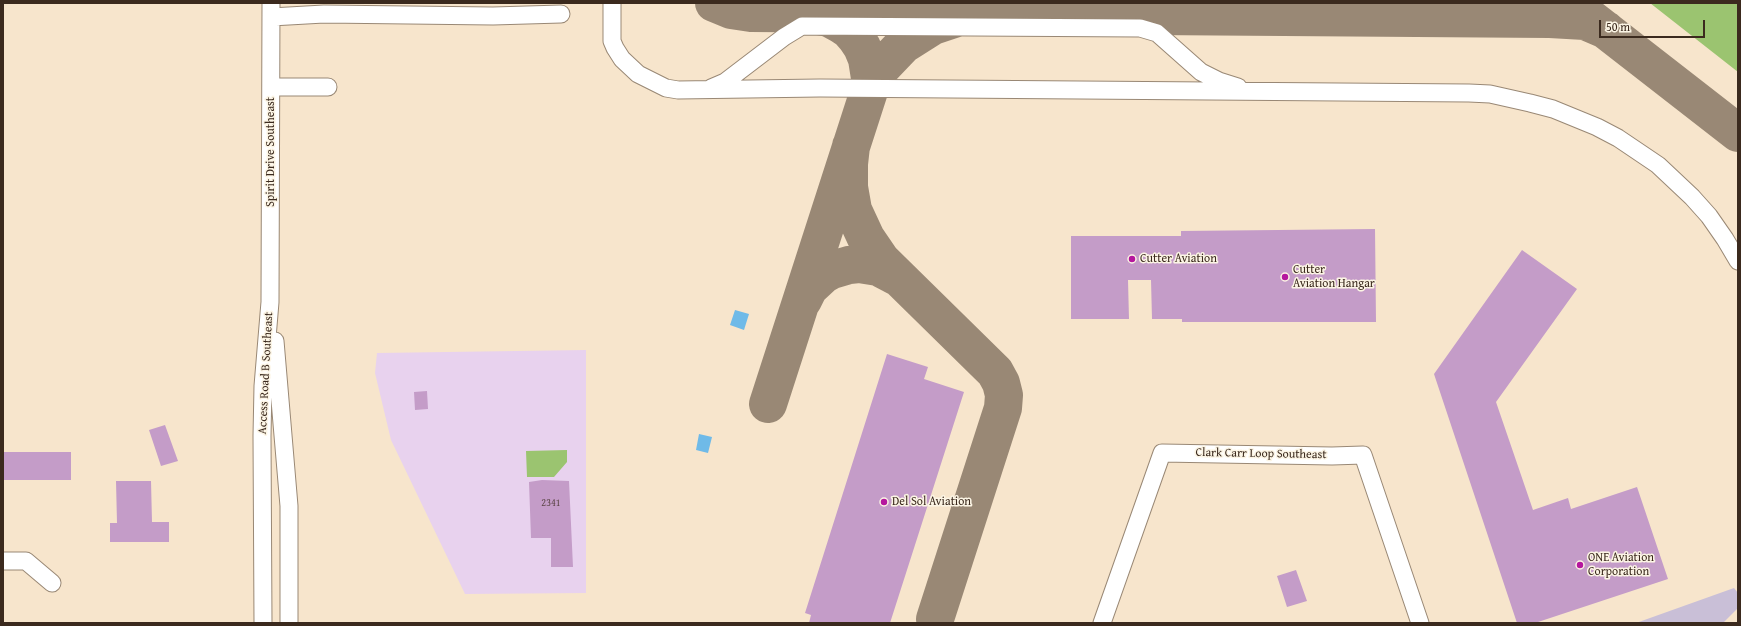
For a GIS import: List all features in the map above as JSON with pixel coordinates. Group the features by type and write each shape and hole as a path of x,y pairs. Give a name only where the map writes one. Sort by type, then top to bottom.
{"street":[{"path":"612,3 612,40 615,48 627,64 638,74 666,88 678,90 820,88 1490,94 1553,109 1597,127 1618,138 1658,165 1692,197 1725,239 1738,261"},
{"path":"271,10 324,9 493,16 561,14"},
{"name":"Spirit Drive Southeast","path":"270,302 271,10"},
{"path":"705,90 717,87 725,82 795,29 802,26 824,26 1140,28 1157,34 1201,72 1219,81 1243,88 1273,92"},
{"path":"271,87 328,87"},
{"name":"Access Road B Southeast","path":"270,302 280,387 289,506 289,623"},
{"name":"Access Road B Southeast","path":"263,623 263,386 270,302"},
{"name":"Clark Carr Loop Southeast","path":"1102,623 1162,453 1363,455 1420,623"},
{"path":"289,506 300,542 300,623"},
{"path":"3,561 26,561 52,583"}],"shaded area":[{"path":"586,350 586,593 465,594 391,440 375,373 377,353"},
{"path":"1734,588 1738,593 1738,608 1723,623 1636,623"}],"green space":[{"path":"1650,3 1738,3 1738,72"},
{"path":"567,450 567,462 554,477 527,477 526,451"}],"water":[{"path":"735,310 749,314 744,330 730,325"},
{"path":"699,434 712,437 708,453 696,450"}],"building":[{"name":"Cutter Aviation Hangar","path":"1375,229 1376,322 1182,322 1182,319 1152,319 1151,280 1128,280 1129,319 1071,319 1071,236 1181,236 1181,231"},
{"path":"1522,250 1577,289 1496,402 1533,510 1568,498 1571,509 1637,487 1668,579 1535,623 1517,623 1434,374"},
{"name":"Del Sol Aviation","path":"887,354 928,367 924,379 964,392 890,623 809,623 811,615 805,613"},
{"path":"427,391 428,409 415,410 414,392"},
{"path":"165,425 178,461 161,466 149,430"},
{"path":"3,452 71,452 71,480 3,480"},
{"path":"542,480 569,481 573,567 551,567 551,538 531,538 529,482"},
{"path":"116,481 151,481 152,522 169,522 169,542 110,542 110,523 117,523"},
{"path":"1296,570 1307,601 1287,607 1277,576"}],"taxiway":[{"path":"714,3 731,10 751,13 1550,19 1585,21 1606,30"},
{"path":"1585,14 1738,133"},
{"path":"814,15 829,18 840,24 849,30 856,38 867,59 870,88"},
{"path":"768,404 870,88 881,68 903,45 933,26 954,19"},
{"path":"851,146 849,187 853,210 866,238 881,260 995,372 1001,383 1004,395 1003,408 935,619"},
{"path":"803,300 809,288 823,275 832,270 849,265 859,264 878,267 899,278"}],"place":[{"name":"Cutter Aviation","path":"1132,259"},
{"name":"Cutter Aviation Hangar","path":"1285,277"},
{"name":"Del Sol Aviation","path":"884,502"},
{"name":"ONE Aviation Corporation","path":"1580,565"}]}
